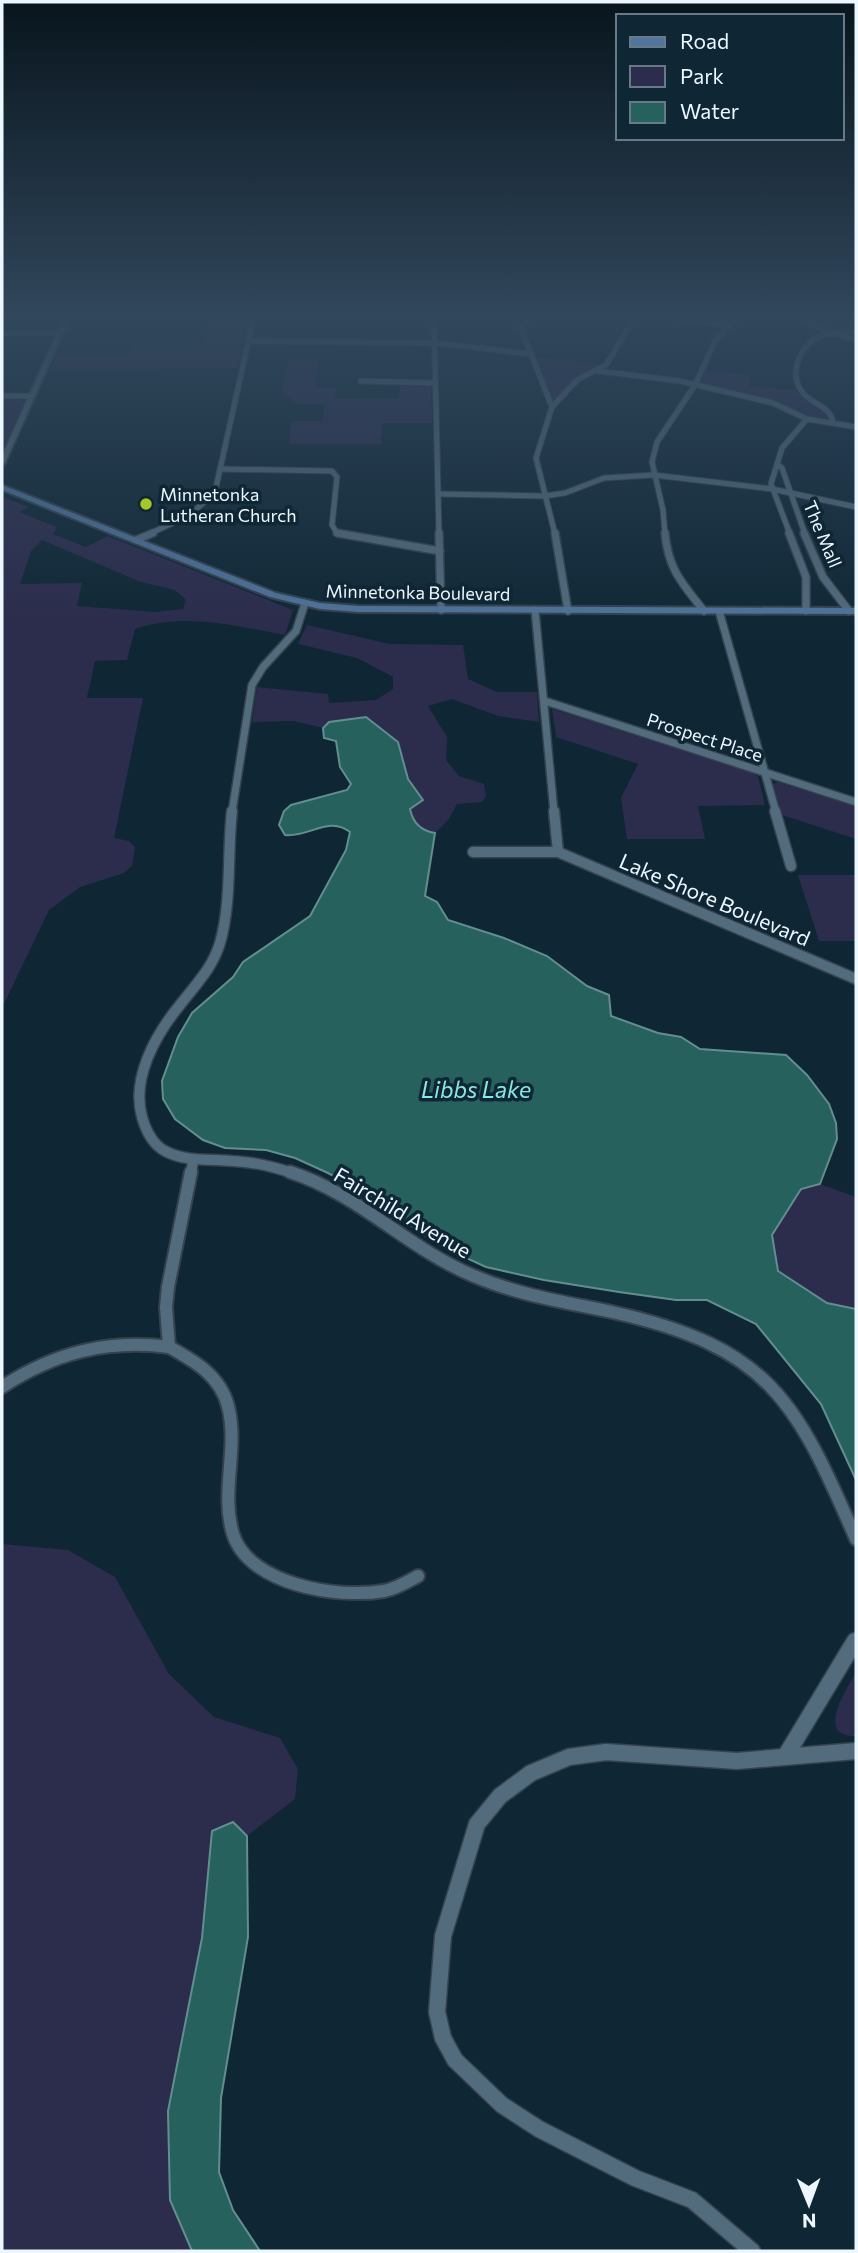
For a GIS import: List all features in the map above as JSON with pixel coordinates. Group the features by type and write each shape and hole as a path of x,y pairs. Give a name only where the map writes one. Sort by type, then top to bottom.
{"main road":[{"name":"Minnetonka Boulevard","path":"2,487 273,595 305,603 358,609 853,611"}],"street":[{"path":"2,463 18,425"},
{"path":"136,540 210,501 215,491 229,425"},
{"path":"437,425 441,610"},
{"path":"546,425 536,457 558,546 568,611"},
{"path":"668,425 657,442 652,462 663,510 667,556 679,579 704,611"},
{"path":"772,489 777,464 788,439 801,425"},
{"name":"The Mall","path":"777,464 782,468 811,553 823,577 853,611"},
{"path":"219,468 332,471 337,477 332,525 337,533 440,551"},
{"path":"439,494 544,496 565,493 604,478 654,475 772,489 856,507"},
{"name":"The Mall","path":"772,489 806,577 806,611"},
{"name":"Fairchild Avenue","path":"305,603 296,631 263,667 252,685 230,830 227,913 221,940 214,962 175,1011 148,1061 141,1084 139,1104 141,1120 149,1137 162,1149 193,1161 256,1163 305,1177 381,1217 417,1245 457,1269 498,1286 676,1327 732,1355 758,1373 786,1399 807,1428 856,1539"},
{"path":"535,610 558,852"},
{"path":"719,611 791,866"},
{"name":"Prospect Place","path":"545,701 856,803"},
{"name":"Lake Shore Boulevard","path":"473,852 558,852 856,979"},
{"path":"169,1347 166,1307 168,1287 193,1161"},
{"path":"2,1387 38,1365 94,1347 142,1342 169,1347 185,1354 214,1378 226,1400 233,1424 227,1483 232,1534 253,1564 312,1590 385,1591 418,1576"},
{"path":"785,1757 856,1640"},
{"path":"752,2251 692,2200 635,2178 539,2129 502,2105 455,2060 443,2038 437,2012 443,1936 477,1824 500,1796 531,1773 569,1758 606,1752 737,1761 856,1751"}],"green space":[{"path":"2,425 13,425 2,450"},
{"path":"291,425 382,425 381,444 289,444"},
{"path":"2,497 29,507 19,512 57,527 53,534 86,547 108,536 293,610 285,635 210,622 154,624 135,629 127,660 95,661 87,698 143,698 114,838 129,841 135,847 132,866 124,873 80,887 49,910 2,1008","holes":["42,540 141,582 175,590 186,600 183,609 155,612 77,606 82,583 20,584 31,551"]},
{"path":"307,625 390,644 463,645 468,679 497,692 537,692 539,722 498,716 452,699 428,706 447,737 446,760 459,776 484,784 486,796 482,802 457,804 449,819 435,833 425,830 418,826 411,814 410,809 423,800 408,779 398,742 329,722 323,728 293,721 252,722 257,687 328,694 329,703 376,700 393,689 393,677 357,658 298,644"},
{"path":"552,709 752,773 758,777 765,805 698,806 705,839 627,839 621,798 638,764 556,737"},
{"path":"778,782 856,807 856,839 782,815 773,784"},
{"path":"798,875 856,875 856,941 819,941"},
{"path":"820,1184 856,1197 856,1309 827,1303 778,1271 772,1235 801,1189"},
{"path":"2,1544 68,1550 115,1577 169,1674 214,1717 280,1738 298,1769 295,1799 247,1836 233,1822 212,1832 170,2200 192,2251 2,2251"},
{"path":"856,1672 856,1736 844,1734 837,1729 835,1721 841,1700"}],"water":[{"name":"Libbs Lake","path":"366,717 398,742 408,779 423,800 410,809 418,825 435,833 425,896 437,902 448,920 504,938 547,956 587,986 609,995 611,1016 658,1033 681,1037 700,1049 786,1055 807,1075 829,1104 836,1123 837,1139 820,1184 801,1189 772,1235 778,1271 827,1303 856,1309 856,1480 821,1404 756,1324 707,1300 676,1300 619,1292 486,1267 438,1245 367,1194 328,1173 295,1158 266,1150 225,1148 203,1140 175,1119 163,1099 162,1081 178,1037 192,1013 233,977 243,962 310,916 346,850 350,832 342,827 326,826 285,835 279,825 284,811 291,805 347,790 351,784 340,767 336,741 324,738 323,728 329,722"},
{"path":"233,1822 247,1836 248,1937 221,2098 219,2172 233,2210 260,2251 192,2251 170,2200 168,2111 202,1938 212,1831"}],"place":[{"name":"Minnetonka Lutheran Church","path":"146,504"}]}
